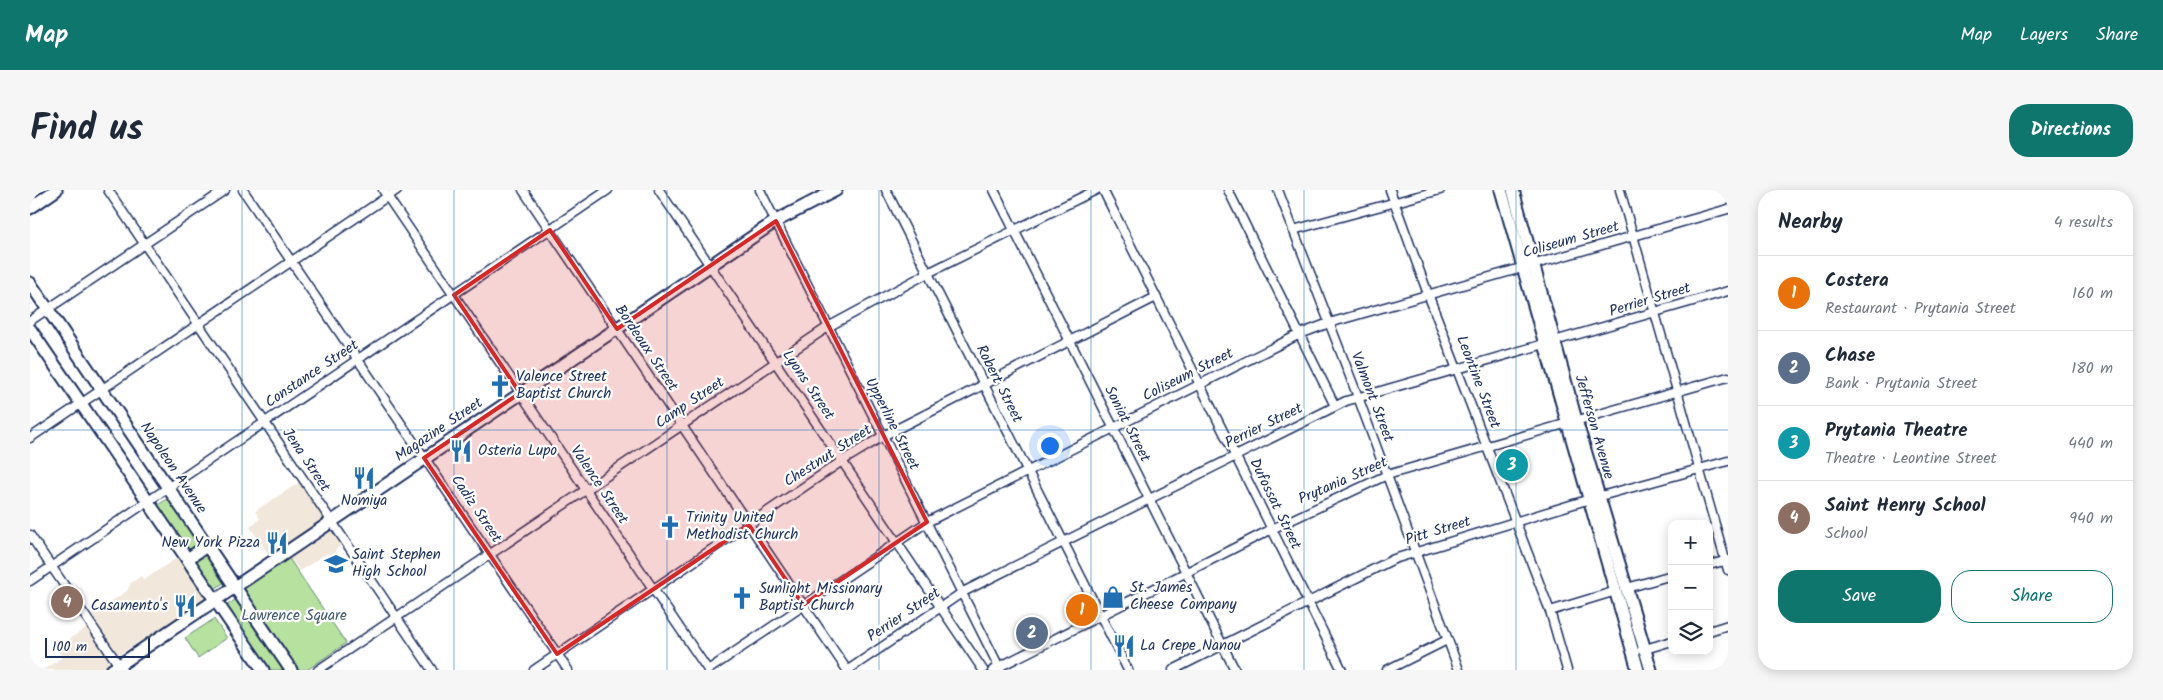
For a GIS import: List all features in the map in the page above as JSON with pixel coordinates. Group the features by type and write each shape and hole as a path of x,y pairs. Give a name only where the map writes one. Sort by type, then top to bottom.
{"street":[{"path":"30,208 56,190"},
{"name":"Jena Street","path":"108,190 432,670"},
{"path":"30,322 225,190"},
{"name":"Cadiz Street","path":"243,190 568,670"},
{"path":"30,438 292,262 386,193 397,190"},
{"name":"Bordeaux Street","path":"523,190 848,670"},
{"name":"Constance Street","path":"30,581 608,190"},
{"name":"Lyons Street","path":"659,190 983,670"},
{"name":"Upperline Street","path":"760,190 963,592 997,669"},
{"name":"Magazine Street","path":"118,668 234,586 776,222 836,190"},
{"name":"Robert Street","path":"886,190 1128,670"},
{"name":"Soniat Street","path":"994,190 1235,670"},
{"name":"Camp Street","path":"318,670 828,327 928,273 1096,190"},
{"name":"Dufossat Street","path":"1103,190 1342,670"},
{"path":"1228,190 1335,406"},
{"name":"Valmont Street","path":"1278,190 1358,397 1459,670"},
{"name":"Leontine Street","path":"1390,190 1550,611 1567,670"},
{"path":"1293,230 1440,190"},
{"name":"Jefferson Avenue","path":"1501,190 1528,266 1621,590 1638,670"},
{"name":"Jefferson Avenue","path":"1513,190 1528,266"},
{"path":"1620,190 1699,469 1727,560 1728,570"},
{"name":"Valence Street","path":"386,193 708,670"},
{"name":"Coliseum Street","path":"708,670 927,522 1300,334 1329,323 1728,208"},
{"name":"Napoleon Avenue","path":"30,283 291,670"},
{"name":"Perrier Street","path":"848,670 963,592 1335,406 1358,397 1550,344 1728,291"},
{"name":"Chestnut Street","path":"534,670 748,524 883,436 1156,297"},
{"path":"30,329 263,670"},
{"name":"Prytania Street","path":"997,669 1272,529 1387,475 1728,377"},
{"name":"Pitt Street","path":"1173,670 1394,559 1594,498 1728,461"},
{"path":"30,535 118,668"},
{"path":"187,559 207,546"},
{"path":"1713,564 1727,560"},
{"path":"1550,611 1668,576"},
{"name":"Jefferson Avenue","path":"1621,590 1646,649 1652,670"},
{"path":"1713,630 1728,626"},
{"path":"1388,670 1447,640"},
{"path":"1633,652 1668,642"}],"highlighted area":[{"path":"776,221 927,522 803,605 749,525 557,654 424,458 520,393 454,295 550,230 617,329"}],"shaded area":[{"path":"300,482 324,519 270,557 250,527 260,519 255,511"},
{"path":"333,529 343,544 335,550 339,559 333,562 327,553 300,571 290,558"},
{"path":"178,557 207,599 117,656 89,616 127,591 131,583 141,576 144,580"},
{"path":"87,627 109,659 108,664 99,670 43,670 63,657 57,648"}],"green space":[{"path":"170,497 200,545 191,550 188,549 158,505"},
{"path":"206,554 226,581 215,589 196,562"},
{"name":"Lawrence Square","path":"288,557 346,643 307,670 298,670 243,588"},
{"path":"238,598 286,670 269,670 226,606"},
{"path":"214,619 227,638 198,658 185,638"}],"place":[{"name":"Valence Street Baptist Church","path":"500,386"},
{"name":"Osteria Lupo","path":"461,451"},
{"name":"Prytania Theatre","path":"1512,465"},
{"name":"Nomiya","path":"364,478"},
{"name":"Trinity United Methodist Church","path":"670,527"},
{"name":"New York Pizza","path":"277,543"},
{"name":"Saint Stephen High School","path":"336,564"},
{"name":"St. James Cheese Company","path":"1113,597"},
{"name":"Sunlight Missionary Baptist Church","path":"742,598"},
{"name":"Saint Henry School","path":"67,602"},
{"name":"Casamento's","path":"185,606"},
{"name":"Costera","path":"1082,610"},
{"name":"Chase","path":"1032,633"},
{"name":"La Crepe Nanou","path":"1124,646"}]}
